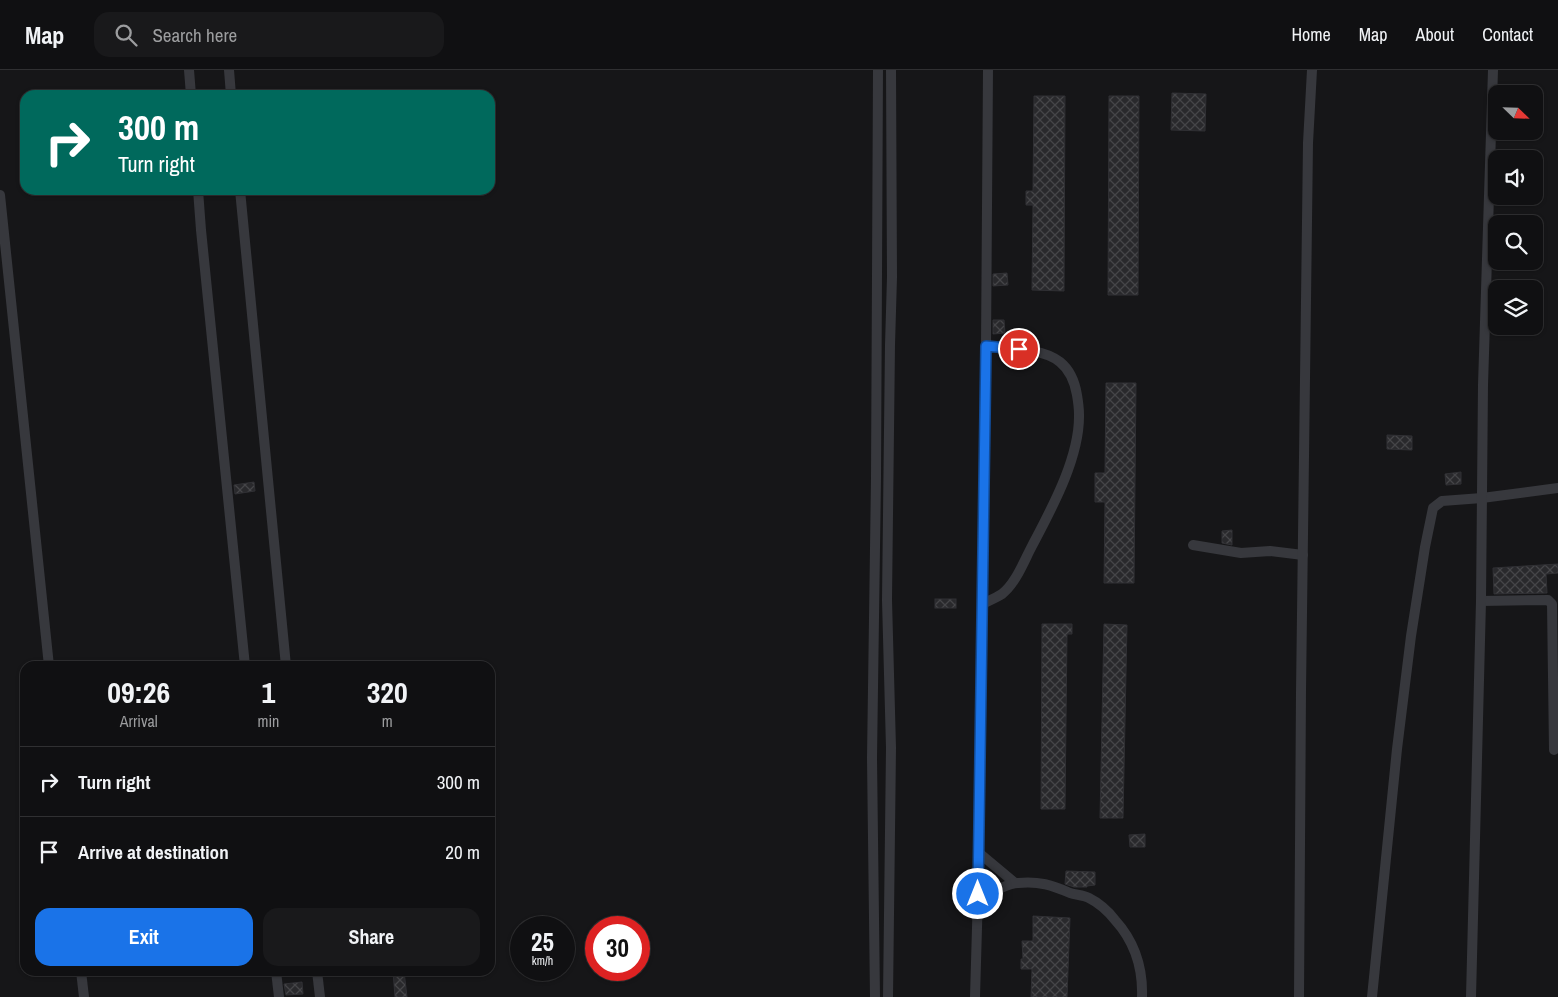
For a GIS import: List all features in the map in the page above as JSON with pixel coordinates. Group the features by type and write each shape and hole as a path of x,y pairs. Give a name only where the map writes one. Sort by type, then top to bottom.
{"street":[{"path":"189,70 191,90"},
{"path":"229,70 231,90"},
{"path":"875,997 872,758 876,478 878,70"},
{"path":"888,997 890,748 887,600 892,277 891,70"},
{"path":"975,997 986,346 988,70"},
{"path":"1299,997 1308,143 1312,70"},
{"path":"1471,997 1481,601 1483,385 1493,70"},
{"path":"0,195 48,661"},
{"path":"198,195 244,661"},
{"path":"240,195 286,661"},
{"path":"982,604 1002,594 1013,581 1042,528 1069,466 1080,414 1076,388 1069,372 1060,361 1046,354 986,346"},
{"path":"1372,997 1397,749 1411,636 1433,508 1442,500 1482,498 1558,488"},
{"path":"1193,545 1241,553 1270,551 1303,556"},
{"path":"1481,601 1548,600 1552,604 1554,750"},
{"path":"978,852 1016,883"},
{"path":"978,894 992,892 1016,883 1040,882 1088,897 1101,905 1125,931 1134,946 1142,974 1142,997"},
{"path":"82,976 84,997"},
{"path":"277,976 279,997"},
{"path":"318,976 320,997"}],"building":[{"path":"1172,93 1206,94 1205,131 1171,130"},
{"path":"1034,96 1065,96 1064,291 1032,290 1033,205 1026,205 1026,191 1033,191"},
{"path":"1109,96 1139,96 1138,295 1108,295"},
{"path":"1007,273 1008,285 993,286 993,274"},
{"path":"993,320 1004,320 1005,333 993,334"},
{"path":"1106,383 1136,383 1134,583 1104,583 1105,502 1095,502 1095,473 1105,473"},
{"path":"1387,435 1412,436 1412,450 1387,449"},
{"path":"1461,472 1461,484 1446,485 1445,474"},
{"path":"254,482 255,491 235,494 234,485"},
{"path":"1232,530 1232,545 1222,543 1222,531"},
{"path":"1558,564 1558,573 1546,574 1547,593 1494,594 1493,568"},
{"path":"935,599 956,599 956,608 935,608"},
{"path":"1042,624 1072,624 1072,634 1067,634 1065,809 1041,809"},
{"path":"1104,624 1127,625 1123,818 1100,818"},
{"path":"1145,834 1145,847 1130,847 1129,835"},
{"path":"1066,871 1095,872 1095,885 1074,887 1065,884"},
{"path":"1033,916 1070,918 1067,997 1031,997 1032,969 1021,969 1021,959 1023,959 1022,941 1033,941"},
{"path":"393,976 405,976 407,997 395,997"},
{"path":"302,982 303,994 286,995 284,984"}],"route":[{"path":"978,894 986,346 1019,349"}]}
